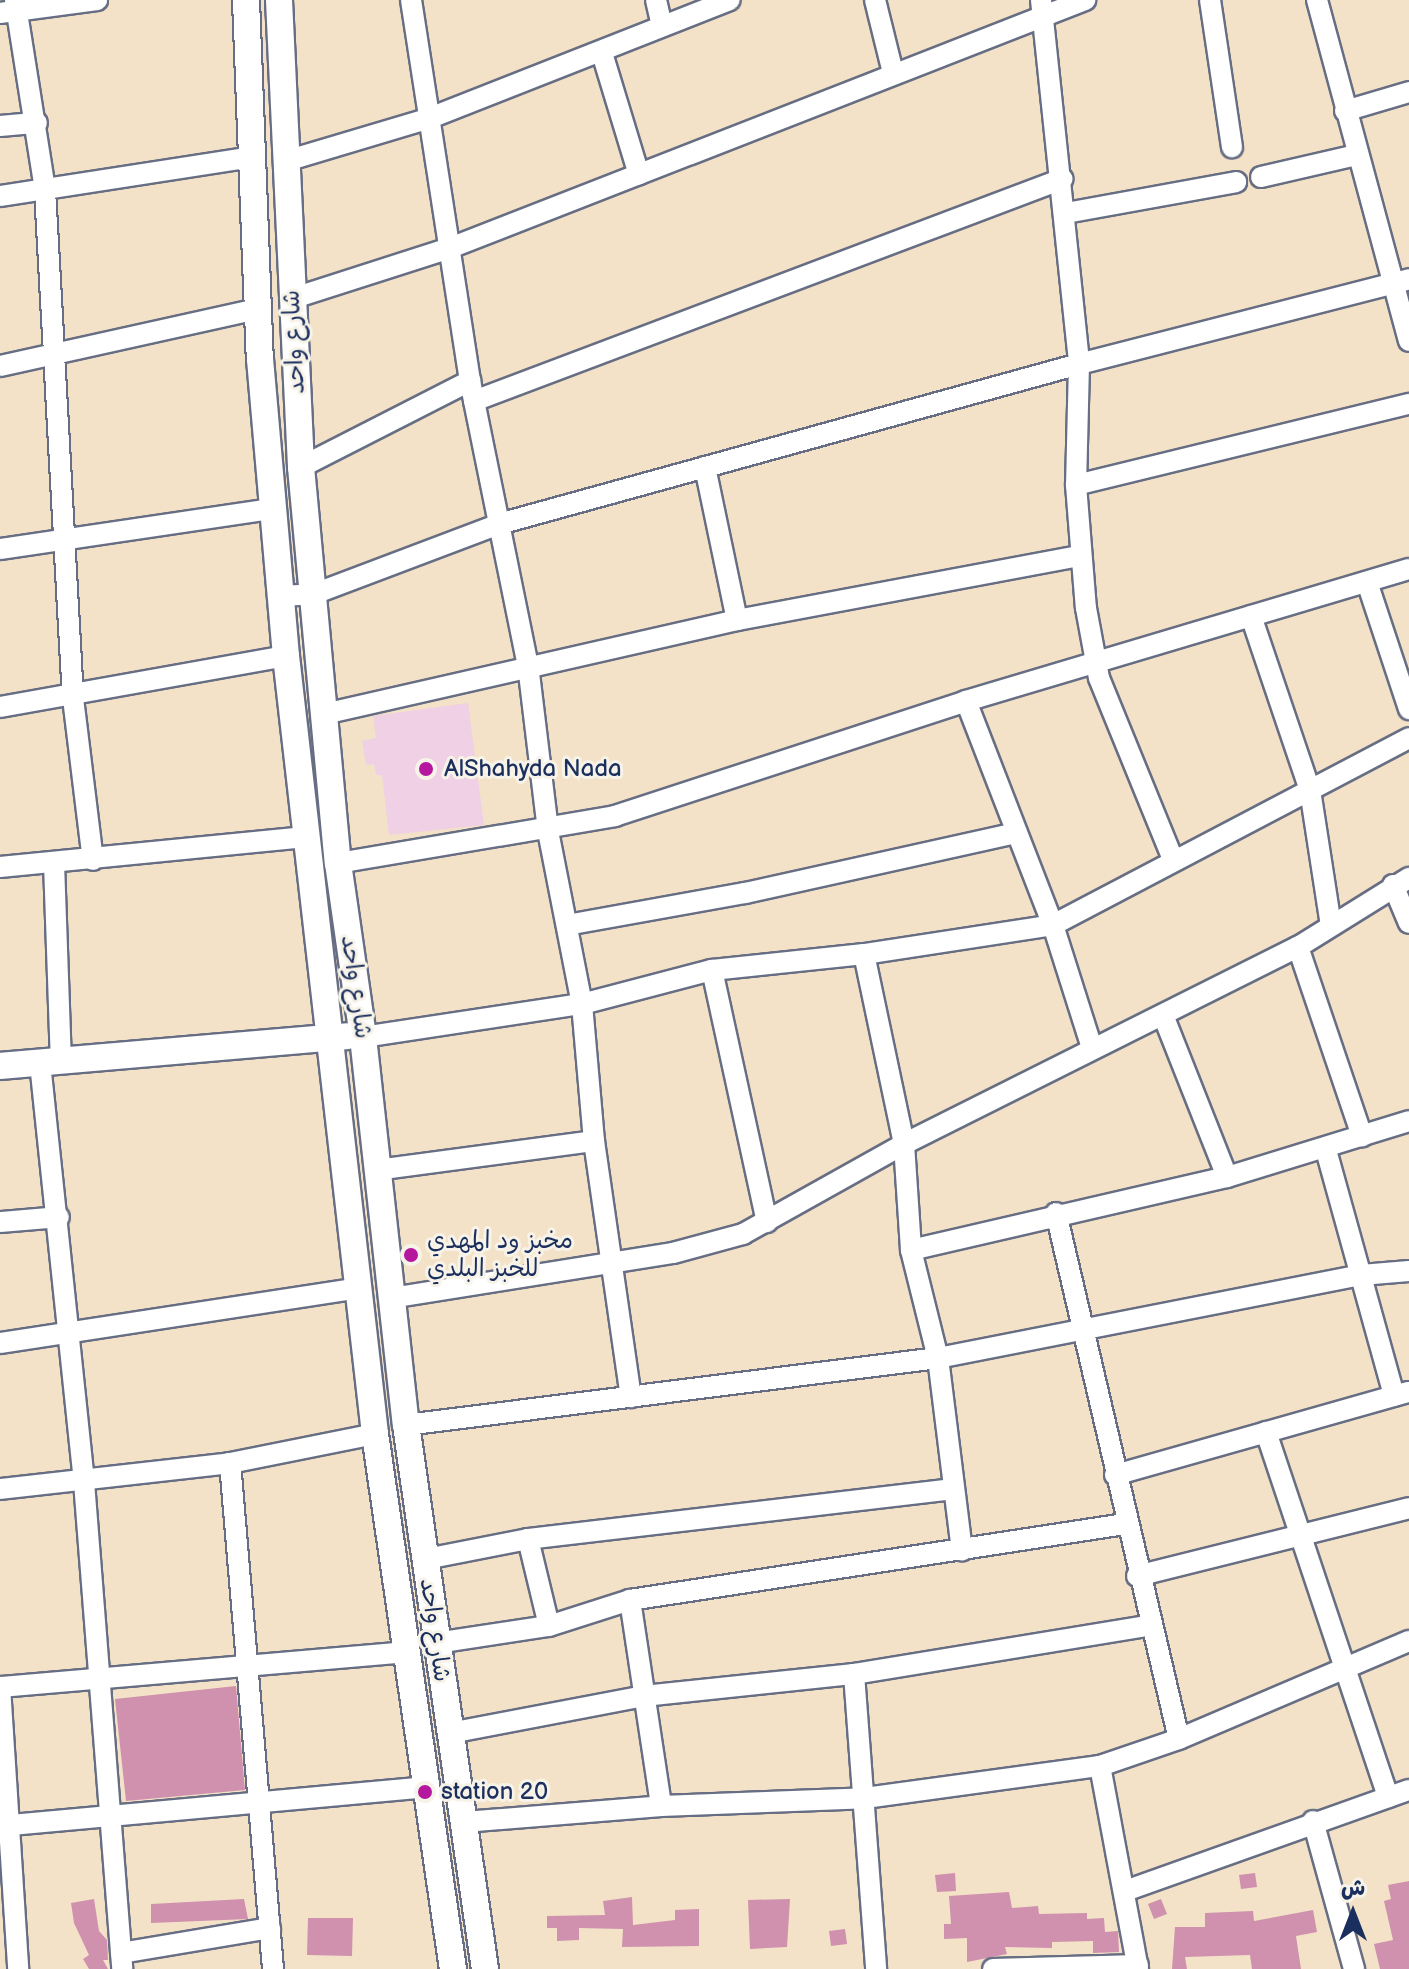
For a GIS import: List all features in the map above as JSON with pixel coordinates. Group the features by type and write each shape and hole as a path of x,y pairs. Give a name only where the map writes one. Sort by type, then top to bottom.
{"street":[{"path":"93,860 73,698 45,190 37,123 11,8 97,0"},
{"name":"شارع واحد","path":"246,0 258,309 286,656 375,1434 453,1969"},
{"name":"شارع واحد","path":"279,0 301,467 338,863 363,1037 406,1425 485,1969"},
{"path":"411,0 472,391 528,665 548,831 582,1004 594,1141 631,1397"},
{"path":"656,0 662,26"},
{"path":"286,161 430,118 602,53 730,0"},
{"path":"875,0 893,73"},
{"path":"291,299 450,248 893,73 1042,8 1085,0"},
{"path":"1210,0 1232,147"},
{"path":"1317,0 1356,155 1400,282 1409,341"},
{"path":"1042,8 1066,213 1079,364 1076,485 1079,556 1095,662 1173,859"},
{"path":"602,53 639,175"},
{"path":"1345,111 1409,92"},
{"path":"0,126 37,123"},
{"path":"1261,177 1356,155"},
{"path":"0,196 253,157"},
{"path":"301,467 472,391 1062,179"},
{"path":"1066,213 1236,182"},
{"path":"280,596 314,594 499,524 1079,364 1400,282"},
{"path":"0,366 258,309"},
{"path":"1076,485 1409,404"},
{"path":"705,467 737,620"},
{"path":"0,549 64,543 272,509"},
{"path":"324,714 528,665 737,620 1079,556"},
{"path":"338,863 548,831 615,816 966,701 1409,569"},
{"path":"1367,582 1409,709"},
{"path":"1251,616 1310,790 1331,925"},
{"path":"0,707 73,698 286,656"},
{"path":"966,701 1053,925 1092,1048"},
{"path":"0,1066 329,1035 363,1037 582,1004 712,970 864,954 1053,925 1173,859 1409,738"},
{"path":"567,925 745,893 1016,833"},
{"path":"0,867 306,837"},
{"path":"54,863 50,1062 59,1217 67,1335 84,1482 96,1680 121,1961 270,1928"},
{"path":"391,1298 699,1247 767,1222 904,1144 1298,947 1401,882 1409,923"},
{"path":"1298,947 1362,1136"},
{"path":"864,954 904,1144 911,1250 938,1358 962,1551"},
{"path":"712,970 767,1222"},
{"path":"1163,1015 1227,1177"},
{"path":"911,1250 1056,1213 1227,1177 1326,1150 1409,1121"},
{"path":"376,1170 594,1141"},
{"path":"1115,1475 1401,1394 1361,1275 1326,1150"},
{"path":"1056,1213 1148,1626 1179,1739"},
{"path":"0,1222 59,1217"},
{"path":"406,1425 938,1358 1361,1275 1409,1271"},
{"path":"0,1343 359,1288"},
{"path":"1266,1432 1388,1797"},
{"path":"0,1489 84,1482 230,1463 375,1434"},
{"path":"230,1463 273,1969"},
{"path":"426,1559 528,1539 952,1489"},
{"path":"1137,1576 1409,1508"},
{"path":"436,1643 549,1626 630,1600 1125,1524"},
{"path":"528,1539 549,1626"},
{"path":"630,1600 661,1806"},
{"path":"450,1733 644,1696 854,1674 1148,1626"},
{"path":"464,1822 661,1806 865,1798 1100,1766 1179,1739 1409,1641"},
{"path":"18,1969 6,1882 0,1687 406,1652"},
{"path":"854,1674 876,1969"},
{"path":"993,1969 1138,1967 1100,1766"},
{"path":"4,1826 425,1787"},
{"path":"1125,1891 1313,1821 1409,1790"},
{"path":"1313,1821 1354,1969"}],"shaded area":[{"name":"AlShahyda Nada","path":"468,703 484,825 389,835 382,775 376,775 374,764 366,765 362,741 376,738 373,716"}],"building":[{"path":"236,1686 245,1790 126,1801 115,1699"},
{"path":"955,1873 956,1891 937,1892 935,1875"},
{"path":"1255,1873 1257,1887 1241,1889 1239,1875"},
{"path":"1409,1881 1409,1969 1380,1969 1374,1944 1393,1940 1384,1901 1391,1899 1388,1885"},
{"path":"1009,1892 1012,1908 1038,1906 1039,1914 1087,1913 1087,1919 1104,1918 1105,1932 1118,1931 1119,1952 1093,1953 1093,1941 1052,1942 1052,1948 1005,1947 1007,1954 967,1962 967,1938 944,1939 944,1924 951,1924 949,1896"},
{"path":"632,1897 633,1925 675,1920 675,1910 699,1909 699,1946 622,1947 623,1929 579,1928 579,1940 557,1941 557,1928 547,1928 547,1916 605,1915 603,1901"},
{"path":"94,1899 99,1931 107,1940 108,1960 103,1960 108,1969 89,1969 83,1959 89,1955 74,1923 71,1903"},
{"path":"244,1899 248,1919 151,1923 151,1904"},
{"path":"790,1899 787,1947 750,1949 748,1900"},
{"path":"1161,1899 1167,1914 1154,1919 1148,1904"},
{"path":"1313,1910 1317,1932 1296,1936 1301,1969 1252,1969 1250,1955 1185,1957 1187,1969 1172,1969 1175,1927 1205,1927 1205,1913 1253,1911 1254,1921"},
{"path":"308,1918 353,1918 352,1956 307,1955"},
{"path":"845,1929 847,1944 831,1946 829,1931"}],"place":[{"name":"AlShahyda Nada","path":"426,769"},
{"name":"مخبز ود المهدي للخبز البلدي","path":"411,1255"},
{"name":"station 20","path":"425,1792"}]}
